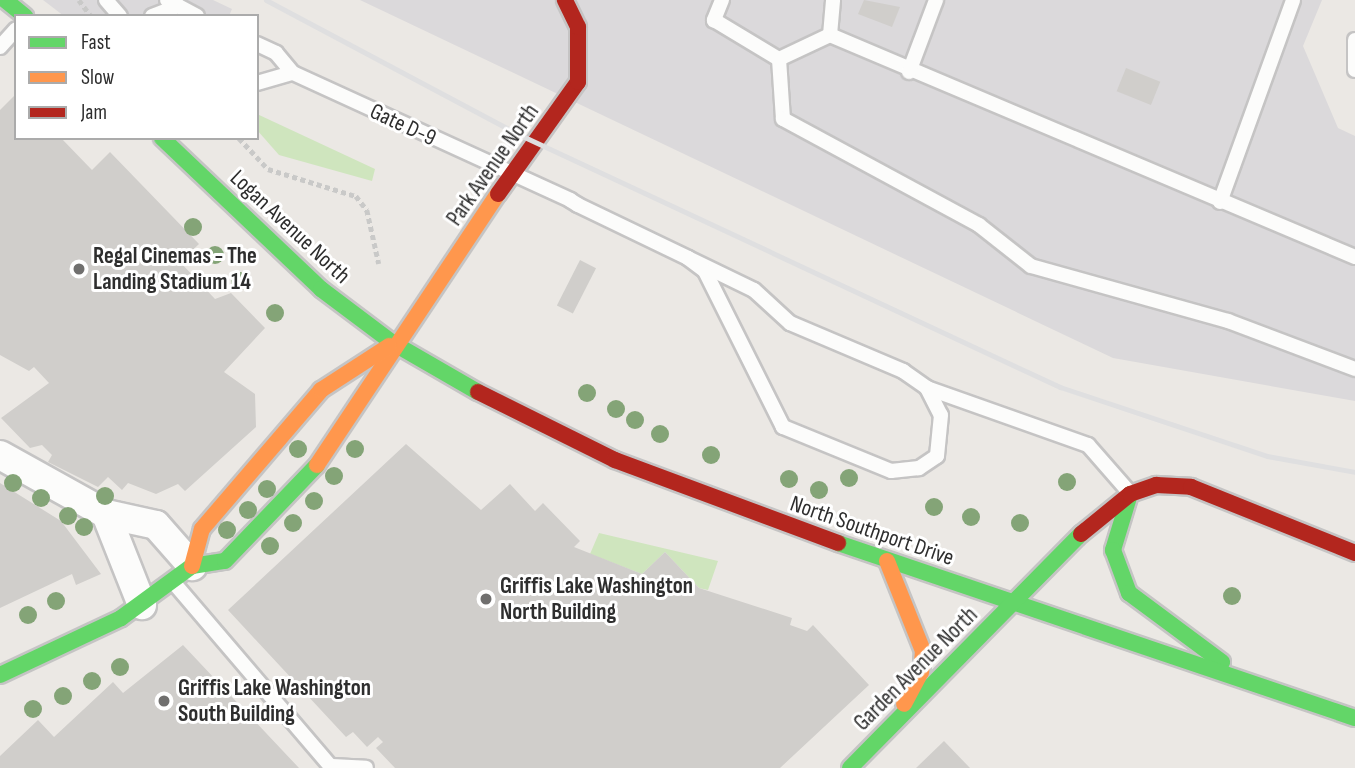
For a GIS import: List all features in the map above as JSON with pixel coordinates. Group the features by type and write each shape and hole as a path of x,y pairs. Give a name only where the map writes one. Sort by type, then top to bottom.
{"street":[{"path":"5,0 22,14"},
{"name":"Park Avenue North","path":"0,675 142,605 182,574 225,561 280,507 355,416 393,343 578,82 578,27 565,0"},
{"name":"Logan Avenue North","path":"164,140 321,289 393,343"},
{"name":"Park Avenue North","path":"182,574 202,529 321,390 393,343"},
{"name":"North Southport Drive","path":"393,343 615,460 887,561 1355,718"},
{"path":"0,455 106,514 156,525 182,574"},
{"path":"1258,687 1129,593 1113,550 1130,494 1156,485 1191,487 1355,553"},
{"name":"Garden Avenue North","path":"848,767 896,722 1095,519 1130,494"},
{"path":"106,514 142,605"},
{"path":"887,561 923,651 922,672 896,722"}],"lane":[{"path":"106,0 118,14"},
{"path":"722,0 714,20 779,59"},
{"path":"830,35 833,0"},
{"path":"909,72 936,0"},
{"path":"1220,202 1293,0"},
{"path":"155,14 173,3 193,14"},
{"path":"0,47 14,31"},
{"path":"779,59 830,35"},
{"path":"830,35 909,72 1355,257"},
{"path":"1355,40 1355,70"},
{"path":"259,45 276,53 293,74 259,82"},
{"path":"779,59 783,119 979,225 1031,266 1228,321 1355,369"},
{"name":"Gate D-9","path":"293,74 754,290 790,323 903,371 926,388 1088,445 1130,494"},
{"path":"688,258 705,271 783,427 870,467 919,468 937,456 944,432 926,388"},
{"path":"182,574 332,767 366,768"}],"path":[{"path":"241,140 268,169 356,196 367,210 379,264"}],"shaded area":[{"path":"43,0 213,0 232,9 230,14 61,14"},
{"path":"360,0 1322,0 1303,46 1338,128 1355,136 1355,401 1113,358"}],"green space":[{"path":"259,115 375,169 372,181 279,155 259,132"},
{"path":"599,533 718,561 708,590 699,588 665,552 642,574 590,554"}],"building":[{"path":"864,0 900,7 892,27 858,14"},
{"path":"1126,68 1160,82 1151,105 1117,91"},
{"path":"14,96 14,140 63,140 92,170 110,152 199,244 180,262 215,299 231,293 265,328 224,372 255,394 256,427 185,491 178,484 156,494 128,483 122,490 108,477 98,487 48,462 52,455 42,445 30,448 1,418 49,383 34,367 29,371 0,355 0,110"},
{"path":"580,260 596,268 573,314 557,305"},
{"name":"Griffis Lake Washington North Building","path":"406,444 481,510 510,484 535,511 543,503 580,541 574,547 642,574 665,552 699,588 792,618 790,625 807,631 813,625 869,685 780,768 395,768 376,748 383,742 378,737 367,747 353,732 346,737 228,610"},
{"path":"0,483 61,521 101,574 76,585 72,574 0,608"},
{"name":"Griffis Lake Washington South Building","path":"183,645 299,768 0,768 0,756 38,720 54,737 113,682 123,693"},
{"path":"944,741 970,768 916,768"}],"railway":[{"path":"266,0 520,135 1060,387 1267,456 1355,472"}],"traffic: fast":[{"path":"5,0 22,14"},
{"path":"164,140 321,289 393,343 478,392"},
{"path":"0,675 121,618 192,566 225,561 317,465"},
{"path":"1130,494 1113,550 1129,593 1222,662"},
{"path":"850,768 1081,534"},
{"path":"838,543 1355,718"}],"traffic: slow":[{"path":"317,465 498,194"},
{"path":"192,566 202,529 321,390 389,346"},
{"path":"887,561 923,651 921,672 904,704"}],"traffic: jam":[{"path":"498,194 578,82 578,27 565,0"},
{"path":"478,392 615,460 838,543"},
{"path":"1081,534 1130,494 1156,485 1191,487 1355,553"}],"place":[{"name":"Regal Cinemas - The Landing Stadium 14","path":"79,269"},
{"name":"Griffis Lake Washington North Building","path":"486,599"},
{"name":"Griffis Lake Washington South Building","path":"164,701"}]}
